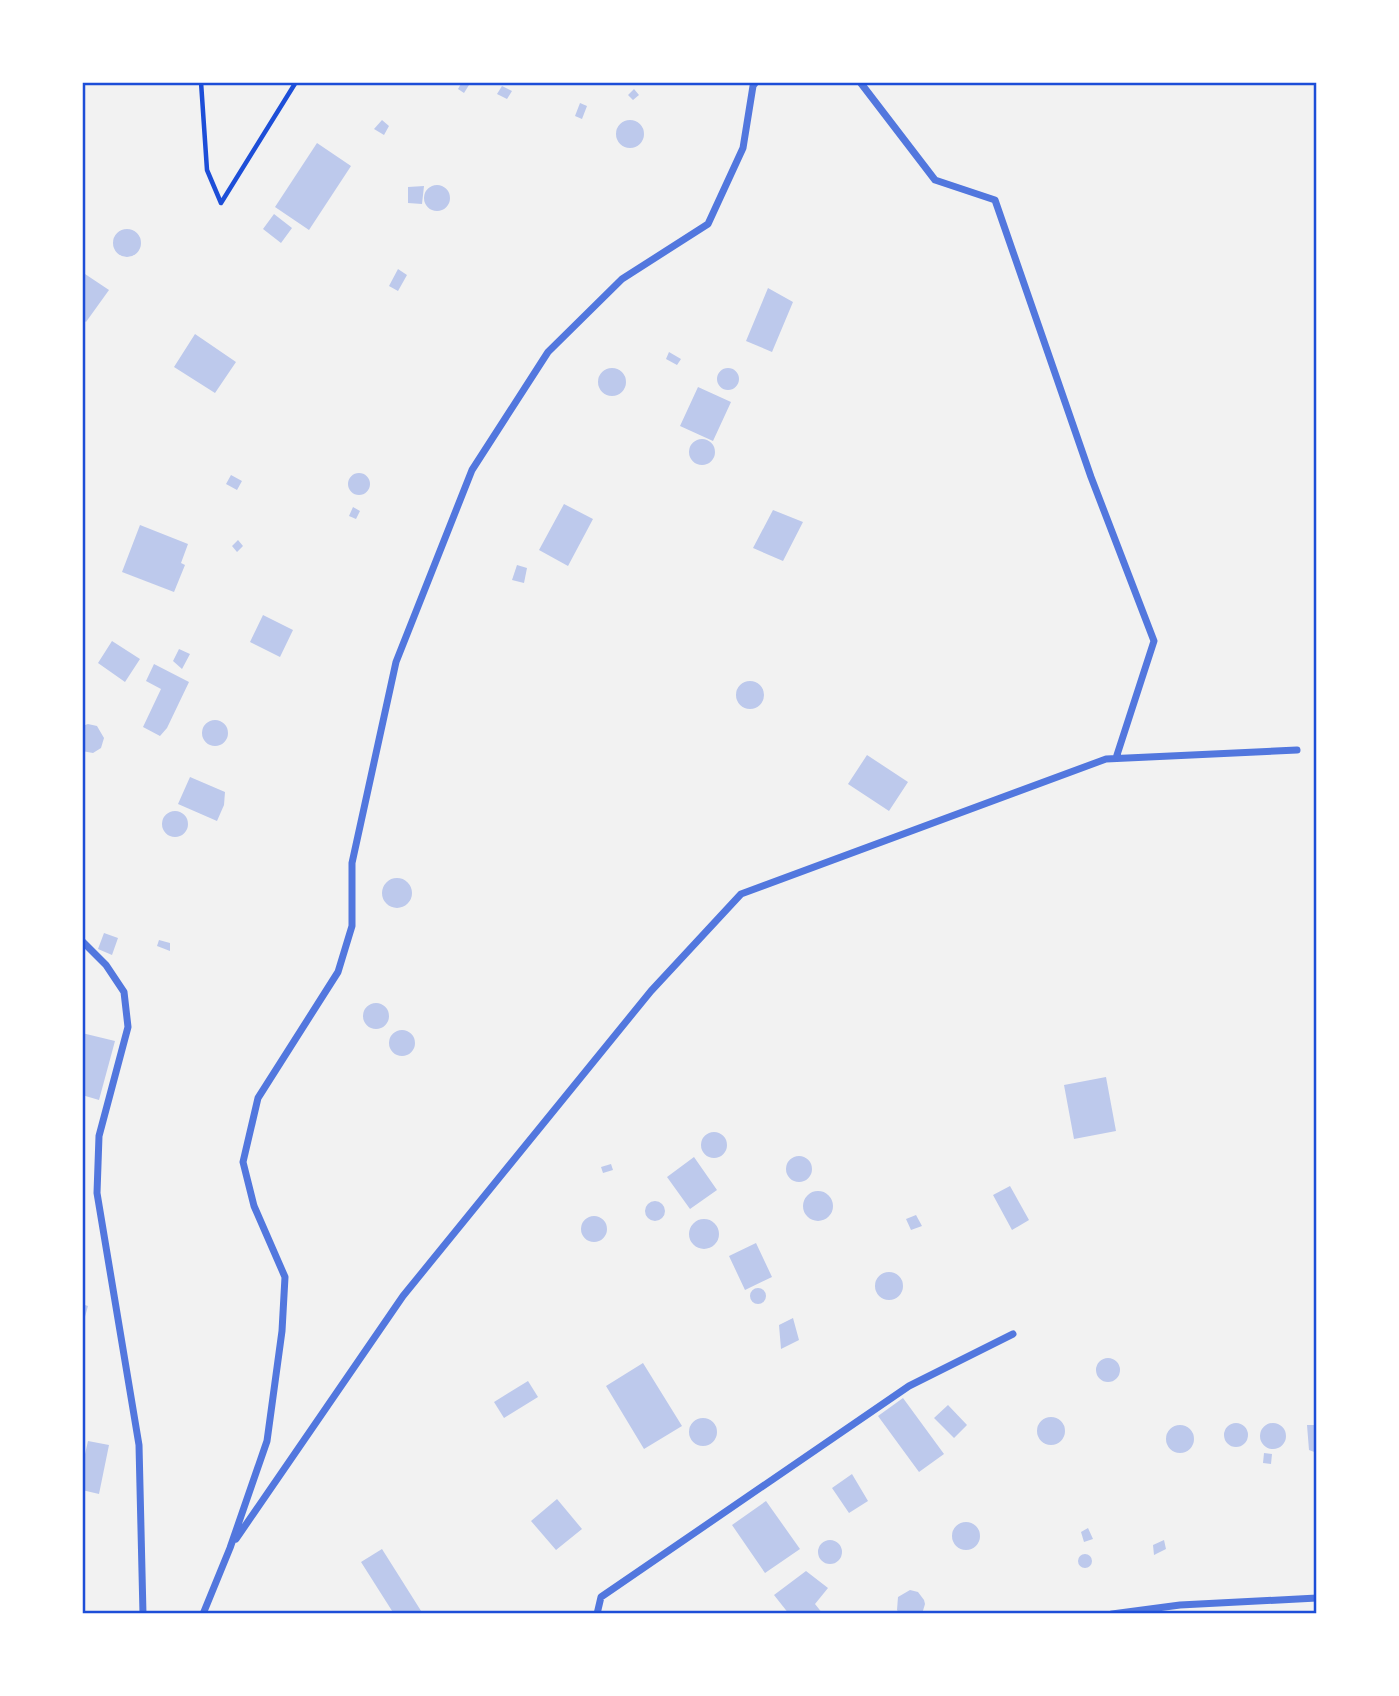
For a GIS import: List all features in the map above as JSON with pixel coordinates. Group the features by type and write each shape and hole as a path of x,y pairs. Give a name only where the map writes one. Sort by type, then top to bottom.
{"street":[{"path":"202,1614 230,1548 267,1441 282,1331 285,1277 254,1206 243,1162 258,1098 338,972 352,926 352,863 396,662 472,470 548,352 622,279 708,224 743,148 753,86 756,82"},
{"path":"860,82 935,180 995,200 1091,477 1154,641 1116,758"},
{"path":"230,1548 403,1296 651,991 741,894 1106,759 1297,750"},
{"path":"82,941 106,965 124,992 128,1027 99,1136 97,1193 139,1445 143,1614"},
{"path":"597,1614 601,1597 909,1385 1013,1334"},
{"path":"1112,1614 1180,1605 1317,1598"}],"path":[{"path":"201,82 207,170 221,203 296,82"}],"building":[{"path":"462,82 469,85 464,93 458,89"},
{"path":"502,86 512,91 507,99 497,94"},
{"path":"634,89 639,95 633,100 628,95"},
{"path":"580,103 587,106 582,119 575,116"},
{"path":"382,120 389,126 384,135 374,129"},
{"path":"630,120 640,124 644,134 640,144 630,148 620,144 616,134 620,124"},
{"path":"317,143 351,166 309,230 275,207"},
{"path":"437,185 446,189 450,198 446,207 437,211 428,207 424,198 428,189"},
{"path":"424,186 422,204 408,203 408,187"},
{"path":"274,214 292,228 281,243 263,229"},
{"path":"127,229 137,233 141,243 137,253 127,257 117,253 113,243 117,233"},
{"path":"398,269 407,275 398,291 389,286"},
{"path":"82,272 109,290 86,322 82,319"},
{"path":"768,288 793,302 772,352 746,341"},
{"path":"195,334 236,362 215,393 174,367"},
{"path":"669,352 681,359 677,365 666,359"},
{"path":"612,368 622,372 626,382 622,392 612,396 602,392 598,382 602,372"},
{"path":"728,368 736,371 739,379 736,387 728,390 720,387 717,379 720,371"},
{"path":"698,387 731,402 713,441 680,426"},
{"path":"702,439 711,443 715,452 711,461 702,465 693,461 689,452 693,443"},
{"path":"359,473 367,476 370,484 367,492 359,495 351,492 348,484 351,476"},
{"path":"231,475 242,481 237,490 226,484"},
{"path":"564,504 593,519 568,566 539,550"},
{"path":"353,507 360,511 356,519 349,516"},
{"path":"773,510 803,522 783,561 753,548"},
{"path":"140,525 188,544 181,563 185,565 174,592 122,572"},
{"path":"238,540 243,546 237,552 232,546"},
{"path":"517,565 527,568 524,583 512,580"},
{"path":"263,615 293,630 280,657 250,642"},
{"path":"112,641 140,659 125,682 98,663"},
{"path":"179,649 190,654 182,669 173,661"},
{"path":"154,664 189,682 167,728 160,736 143,727 161,689 146,681"},
{"path":"750,681 760,685 764,695 760,705 750,709 740,705 736,695 740,685"},
{"path":"215,720 224,724 228,733 224,742 215,746 206,742 202,733 206,724"},
{"path":"82,726 97,726 104,738 101,748 93,753 82,751"},
{"path":"867,755 908,782 889,811 848,784"},
{"path":"190,777 225,792 224,805 217,821 178,804"},
{"path":"175,811 184,815 188,824 184,833 175,837 166,833 162,824 166,815"},
{"path":"397,878 408,882 412,893 408,904 397,908 386,904 382,893 386,882"},
{"path":"104,933 118,938 112,955 98,949"},
{"path":"159,940 170,943 170,951 157,946"},
{"path":"376,1003 386,1006 389,1016 386,1026 376,1029 366,1026 363,1016 366,1006"},
{"path":"402,1030 411,1034 415,1043 411,1052 402,1056 393,1052 389,1043 393,1034"},
{"path":"82,1033 115,1041 99,1100 82,1095"},
{"path":"1106,1077 1116,1131 1074,1139 1064,1085"},
{"path":"714,1132 723,1136 727,1145 723,1154 714,1158 705,1154 701,1145 705,1136"},
{"path":"799,1156 808,1160 812,1169 808,1178 799,1182 790,1178 786,1169 790,1160"},
{"path":"694,1157 717,1190 690,1209 667,1177"},
{"path":"611,1164 613,1170 603,1173 601,1167"},
{"path":"1010,1186 1029,1220 1012,1230 993,1195"},
{"path":"818,1191 828,1196 833,1206 828,1216 818,1221 808,1216 803,1206 808,1196"},
{"path":"655,1201 662,1204 665,1211 662,1218 655,1221 648,1218 645,1211 648,1204"},
{"path":"916,1215 922,1226 911,1230 906,1219"},
{"path":"594,1216 603,1220 607,1229 603,1238 594,1242 585,1238 581,1229 585,1220"},
{"path":"704,1219 710,1220 718,1228 718,1240 710,1248 704,1249 698,1248 690,1240 689,1234 690,1228 698,1220"},
{"path":"756,1243 772,1277 745,1290 729,1256"},
{"path":"889,1272 899,1276 903,1286 899,1296 889,1300 879,1296 875,1286 879,1276"},
{"path":"758,1288 764,1290 764,1302 758,1304 752,1302 750,1296 752,1290"},
{"path":"82,1304 88,1306 83,1324 82,1323"},
{"path":"793,1318 799,1340 781,1349 779,1325"},
{"path":"1108,1358 1119,1365 1120,1370 1113,1381 1108,1382 1097,1375 1096,1370 1103,1359"},
{"path":"643,1363 682,1426 644,1449 606,1386"},
{"path":"528,1381 538,1397 504,1418 494,1402"},
{"path":"903,1398 944,1454 919,1472 878,1416"},
{"path":"948,1405 967,1425 954,1438 934,1418"},
{"path":"1051,1417 1061,1421 1065,1431 1061,1441 1051,1445 1041,1441 1037,1431 1041,1421"},
{"path":"703,1418 713,1422 717,1432 713,1442 703,1446 693,1442 689,1432 693,1422"},
{"path":"1236,1423 1245,1426 1248,1435 1245,1444 1236,1447 1227,1444 1224,1435 1227,1426"},
{"path":"1273,1423 1282,1427 1286,1436 1282,1445 1273,1449 1264,1445 1260,1436 1264,1427"},
{"path":"1180,1425 1190,1429 1194,1439 1190,1449 1180,1453 1170,1449 1166,1439 1170,1429"},
{"path":"1307,1425 1317,1425 1317,1453 1309,1450"},
{"path":"88,1441 109,1445 99,1494 82,1490 82,1467"},
{"path":"1264,1453 1272,1454 1271,1464 1263,1463"},
{"path":"852,1474 868,1501 849,1513 832,1488"},
{"path":"557,1499 582,1529 556,1550 531,1521"},
{"path":"766,1501 800,1549 765,1573 732,1525"},
{"path":"966,1522 976,1526 980,1536 976,1546 966,1550 956,1546 952,1536 956,1526"},
{"path":"1088,1528 1093,1539 1084,1542 1081,1532"},
{"path":"825,1540 835,1540 842,1547 842,1557 835,1564 825,1564 818,1557 818,1547"},
{"path":"1164,1540 1166,1549 1154,1555 1153,1545"},
{"path":"382,1549 423,1614 394,1614 361,1562"},
{"path":"1082,1554 1088,1554 1092,1561 1088,1568 1082,1568 1078,1564 1078,1558"},
{"path":"806,1571 828,1588 815,1604 823,1614 789,1614 774,1595"},
{"path":"910,1590 918,1592 924,1600 922,1614 900,1614 897,1610 898,1597"}]}
